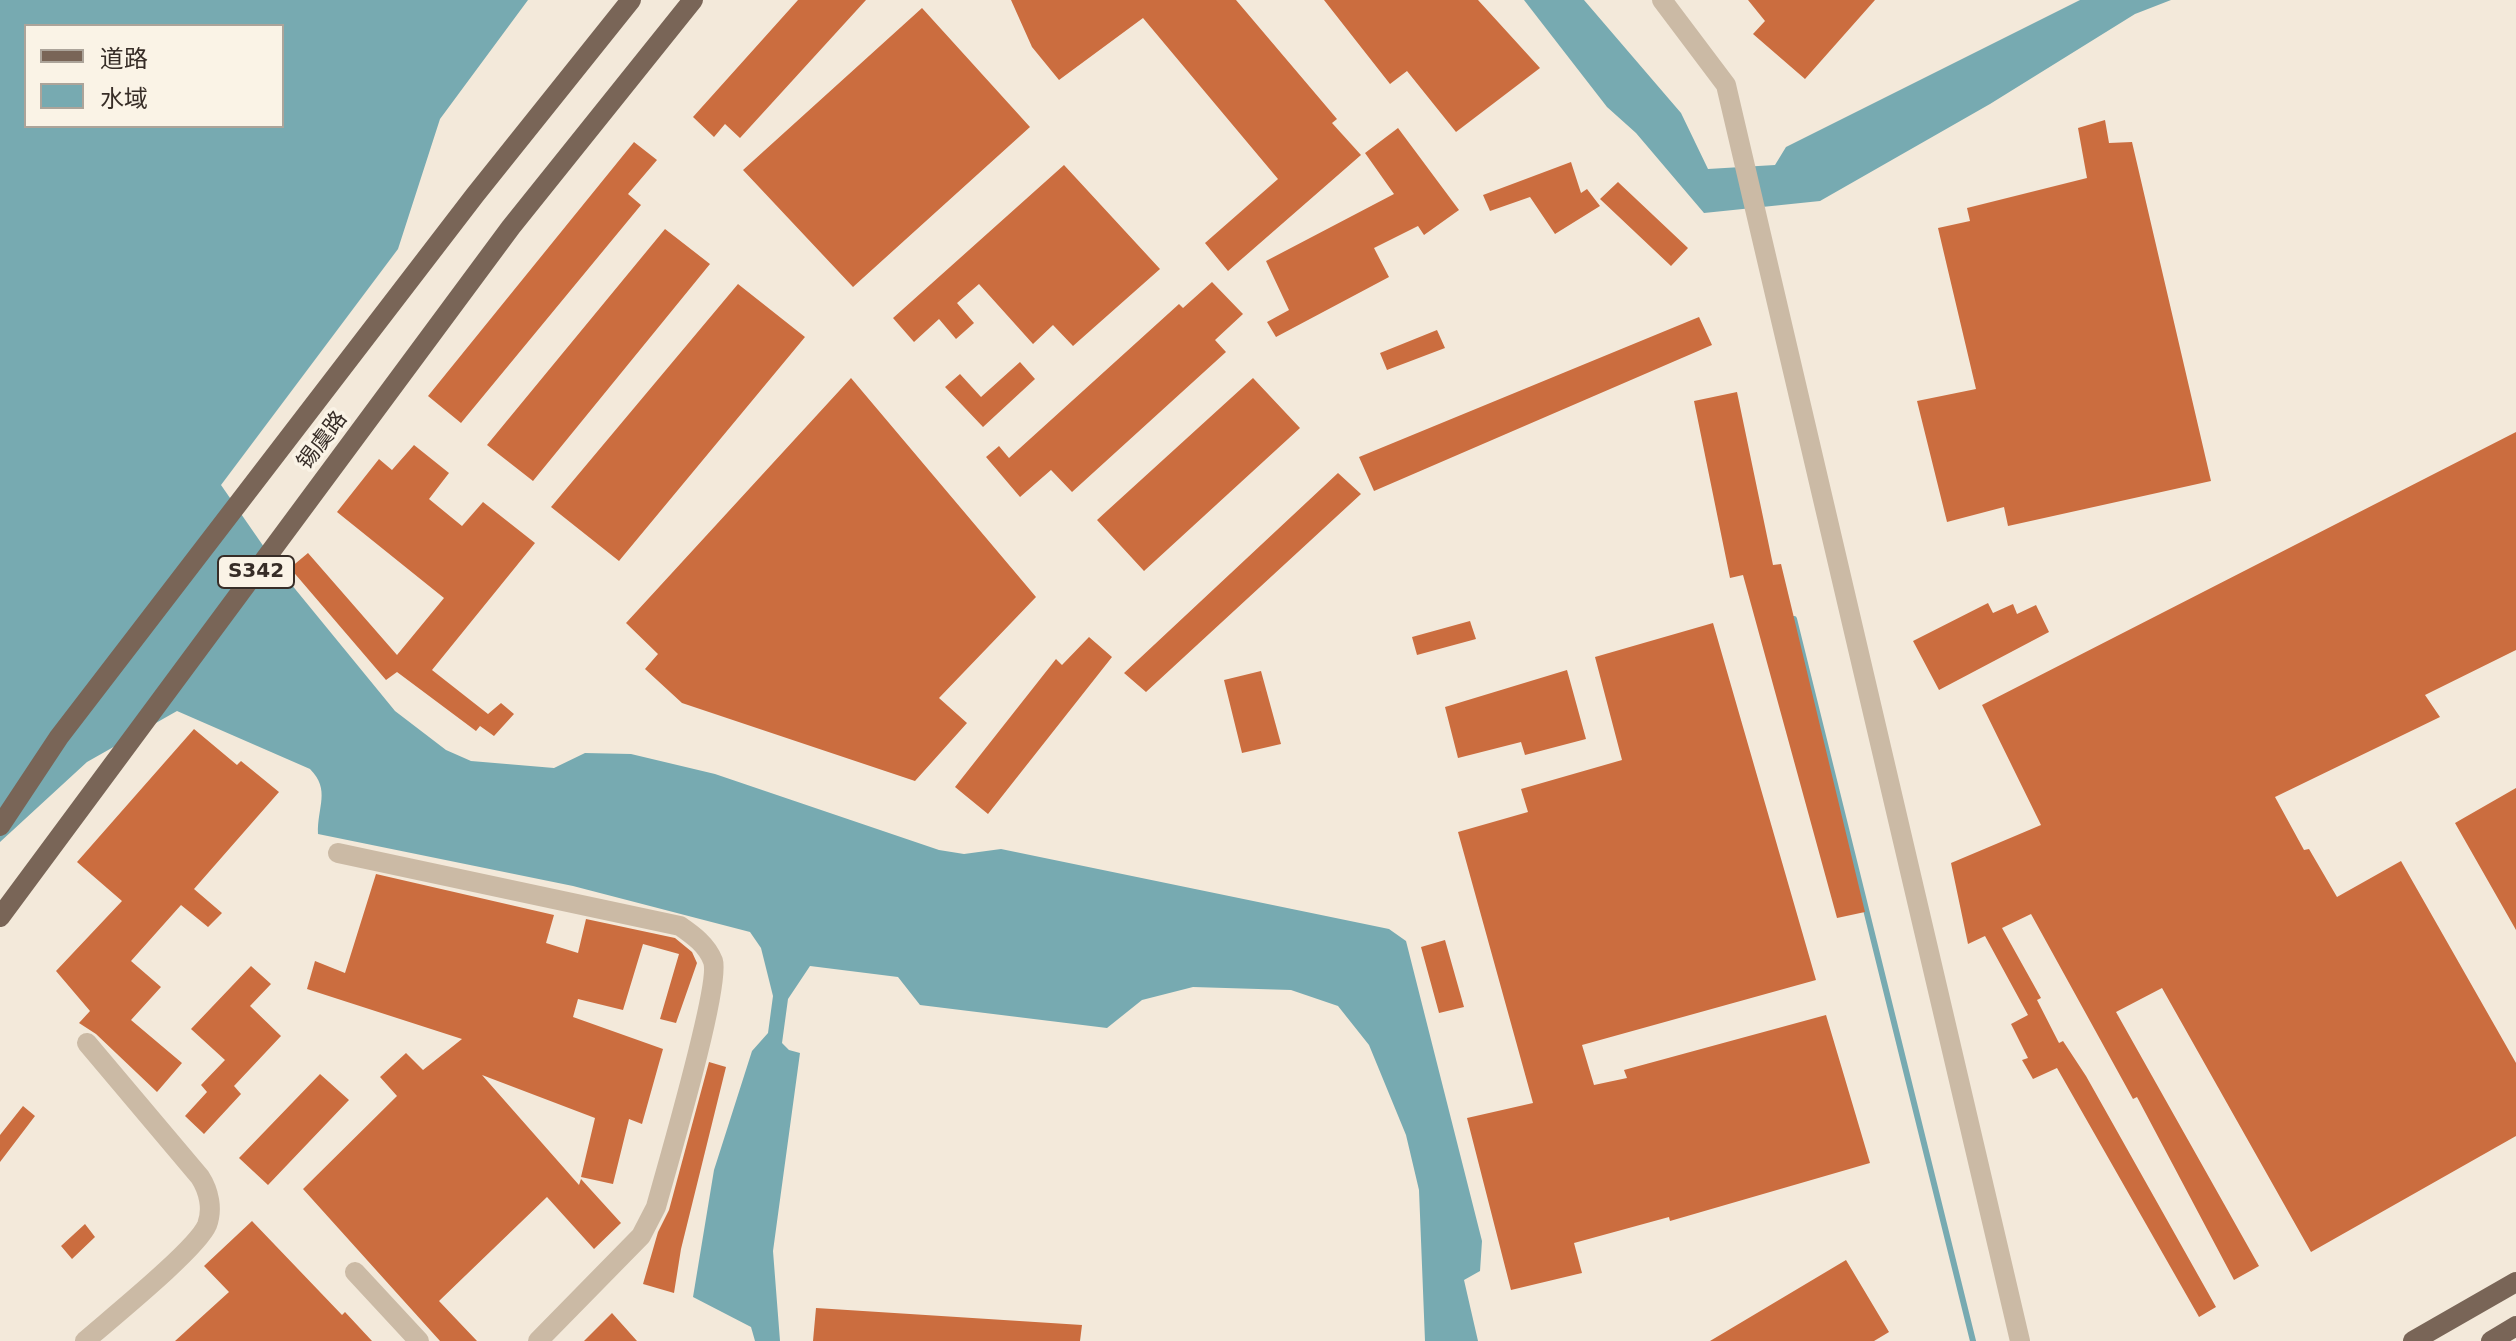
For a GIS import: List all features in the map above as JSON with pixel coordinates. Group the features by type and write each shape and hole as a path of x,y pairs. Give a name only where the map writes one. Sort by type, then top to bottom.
{"main road":[{"name":"锡虞路","path":"0,826 59,737 475,195 631,0"},
{"name":"锡虞路","path":"0,917 511,227 693,0"},
{"path":"2413,1341 2516,1282"},
{"path":"2491,1341 2516,1326"}],"street":[{"path":"1662,0 1726,85 2020,1341"},
{"path":"338,853 680,926 701,942 712,960 708,1008 656,1207 641,1236 538,1341"},
{"path":"85,1341 200,1237 210,1212 210,1199 200,1177 87,1043"},
{"path":"355,1272 419,1341"}],"water":[{"path":"0,0 528,0 440,119 398,249 221,485 282,573 395,711 446,750 471,761 554,768 585,753 631,754 715,774 939,850 964,854 1001,849 1389,929 1406,941 1482,1241 1480,1271 1464,1280 1478,1341 1425,1341 1419,1190 1406,1135 1369,1045 1338,1006 1291,990 1193,987 1142,1000 1107,1028 920,1005 898,977 810,966 788,999 782,1043 789,1050 800,1053 773,1251 780,1341 755,1341 751,1327 693,1297 714,1170 752,1051 768,1033 773,996 761,948 750,932 573,886 318,834 322,799 320,784 310,769 177,711 87,762 0,842"},
{"path":"1524,0 1584,0 1681,113 1708,169 1775,165 1786,147 2080,0 2171,0 2135,14 1990,104 1820,201 1704,213 1636,133 1607,107"}],"building":[{"path":"798,0 866,0 740,138 725,124 714,137 693,117"},
{"path":"1011,0 1236,0 1337,119 1332,123 1361,155 1228,271 1205,243 1278,179 1143,18 1059,80 1032,47"},
{"path":"1324,0 1478,0 1540,68 1456,132 1407,71 1390,84"},
{"path":"1748,0 1875,0 1805,79 1753,34 1765,21"},
{"path":"922,8 1030,127 853,287 743,170"},
{"path":"2105,120 2109,143 2132,142 2211,481 2008,526 2004,507 1947,522 1917,401 1976,389 1938,228 1970,221 1967,208 2087,178 2078,128"},
{"path":"1398,128 1459,210 1424,235 1418,226 1374,248 1389,277 1276,337 1267,322 1289,310 1266,261 1394,194 1365,153"},
{"path":"634,142 657,160 628,194 641,205 461,423 428,396"},
{"path":"1571,162 1581,193 1587,189 1600,206 1555,234 1530,197 1490,211 1483,195"},
{"path":"1064,165 1160,269 1073,346 1053,325 1033,344 979,284 957,303 974,323 956,339 939,319 914,342 893,318"},
{"path":"1618,182 1688,248 1671,266 1600,199"},
{"path":"665,229 710,264 533,481 487,445"},
{"path":"1212,282 1243,314 1215,340 1226,352 1072,492 1051,470 1020,497 986,457 999,446 1009,458 1179,304 1183,308"},
{"path":"738,284 805,337 619,561 551,507"},
{"path":"1699,317 1712,345 1374,491 1359,457"},
{"path":"1437,330 1445,348 1387,370 1380,353"},
{"path":"1020,362 1035,379 983,427 945,387 960,374 981,397"},
{"path":"851,378 1036,597 939,698 967,723 915,781 682,703 645,669 658,654 626,623"},
{"path":"1253,378 1300,428 1144,571 1097,520"},
{"path":"1737,392 1773,565 1781,564 1865,912 1837,918 1743,575 1730,578 1694,401"},
{"path":"2516,432 2516,650 2425,695 2440,717 2275,797 2304,850 2309,849 2337,897 2401,861 2516,1063 2516,1136 2311,1252 2162,988 2116,1012 2259,1266 2234,1280 2137,1097 2133,1099 2031,914 2002,928 2041,998 2037,1000 2059,1043 2063,1041 2086,1076 2216,1307 2199,1317 2057,1068 2033,1079 2022,1060 2028,1058 2011,1024 2028,1015 1985,936 1968,944 1951,863 2041,825 1982,705"},
{"path":"414,445 449,473 429,499 462,526 483,502 535,543 432,670 488,714 501,703 514,714 494,736 480,726 476,731 397,672 386,680 290,568 308,553 397,655 444,598 337,512 379,459 392,470"},
{"path":"1338,473 1361,494 1146,692 1124,673"},
{"path":"1988,603 1993,613 2013,604 2017,614 2036,605 2049,632 1939,690 1913,641"},
{"path":"1470,621 1476,639 1417,655 1412,637"},
{"path":"1713,623 1816,980 1582,1045 1594,1085 1627,1078 1624,1070 1826,1015 1870,1163 1670,1221 1669,1217 1574,1243 1582,1273 1511,1290 1467,1118 1533,1103 1458,832 1528,812 1521,789 1622,760 1595,657"},
{"path":"1089,637 1112,657 988,814 955,787 1056,659 1062,665"},
{"path":"1567,670 1586,739 1525,755 1521,742 1458,758 1445,707"},
{"path":"1261,671 1281,744 1242,753 1224,680"},
{"path":"194,729 237,765 241,761 279,792 194,889 222,913 208,927 181,905 131,961 161,987 131,1020 182,1063 157,1092 96,1034 79,1023 90,1011 56,971 122,901 77,862"},
{"path":"2516,788 2516,930 2455,823"},
{"path":"376,874 554,915 546,943 578,953 586,919 675,938 692,952 697,963 676,1023 660,1019 679,954 643,944 623,1010 578,999 573,1017 663,1049 642,1124 629,1119 613,1184 581,1177 595,1118 482,1075 579,1185 581,1179 621,1223 594,1249 547,1197 439,1301 477,1341 440,1341 303,1189 397,1096 380,1077 406,1053 423,1070 462,1039 307,989 315,961 345,973"},
{"path":"1445,940 1464,1007 1439,1013 1421,947"},
{"path":"251,966 271,984 250,1006 281,1036 234,1086 241,1094 204,1134 185,1116 207,1092 201,1085 225,1060 191,1029"},
{"path":"709,1062 726,1067 681,1249 674,1293 643,1284 658,1232 669,1210"},
{"path":"320,1074 349,1100 268,1185 239,1158"},
{"path":"23,1106 35,1116 0,1162 0,1135"},
{"path":"252,1221 342,1315 345,1312 372,1341 175,1341 229,1292 204,1266"},
{"path":"85,1224 95,1237 72,1259 61,1246"},
{"path":"1846,1260 1889,1332 1874,1341 1710,1341"},
{"path":"816,1308 1082,1325 1080,1341 813,1341"},
{"path":"612,1313 637,1341 584,1341"}],"waterway":[{"path":"1794,619 1973,1341"}]}
